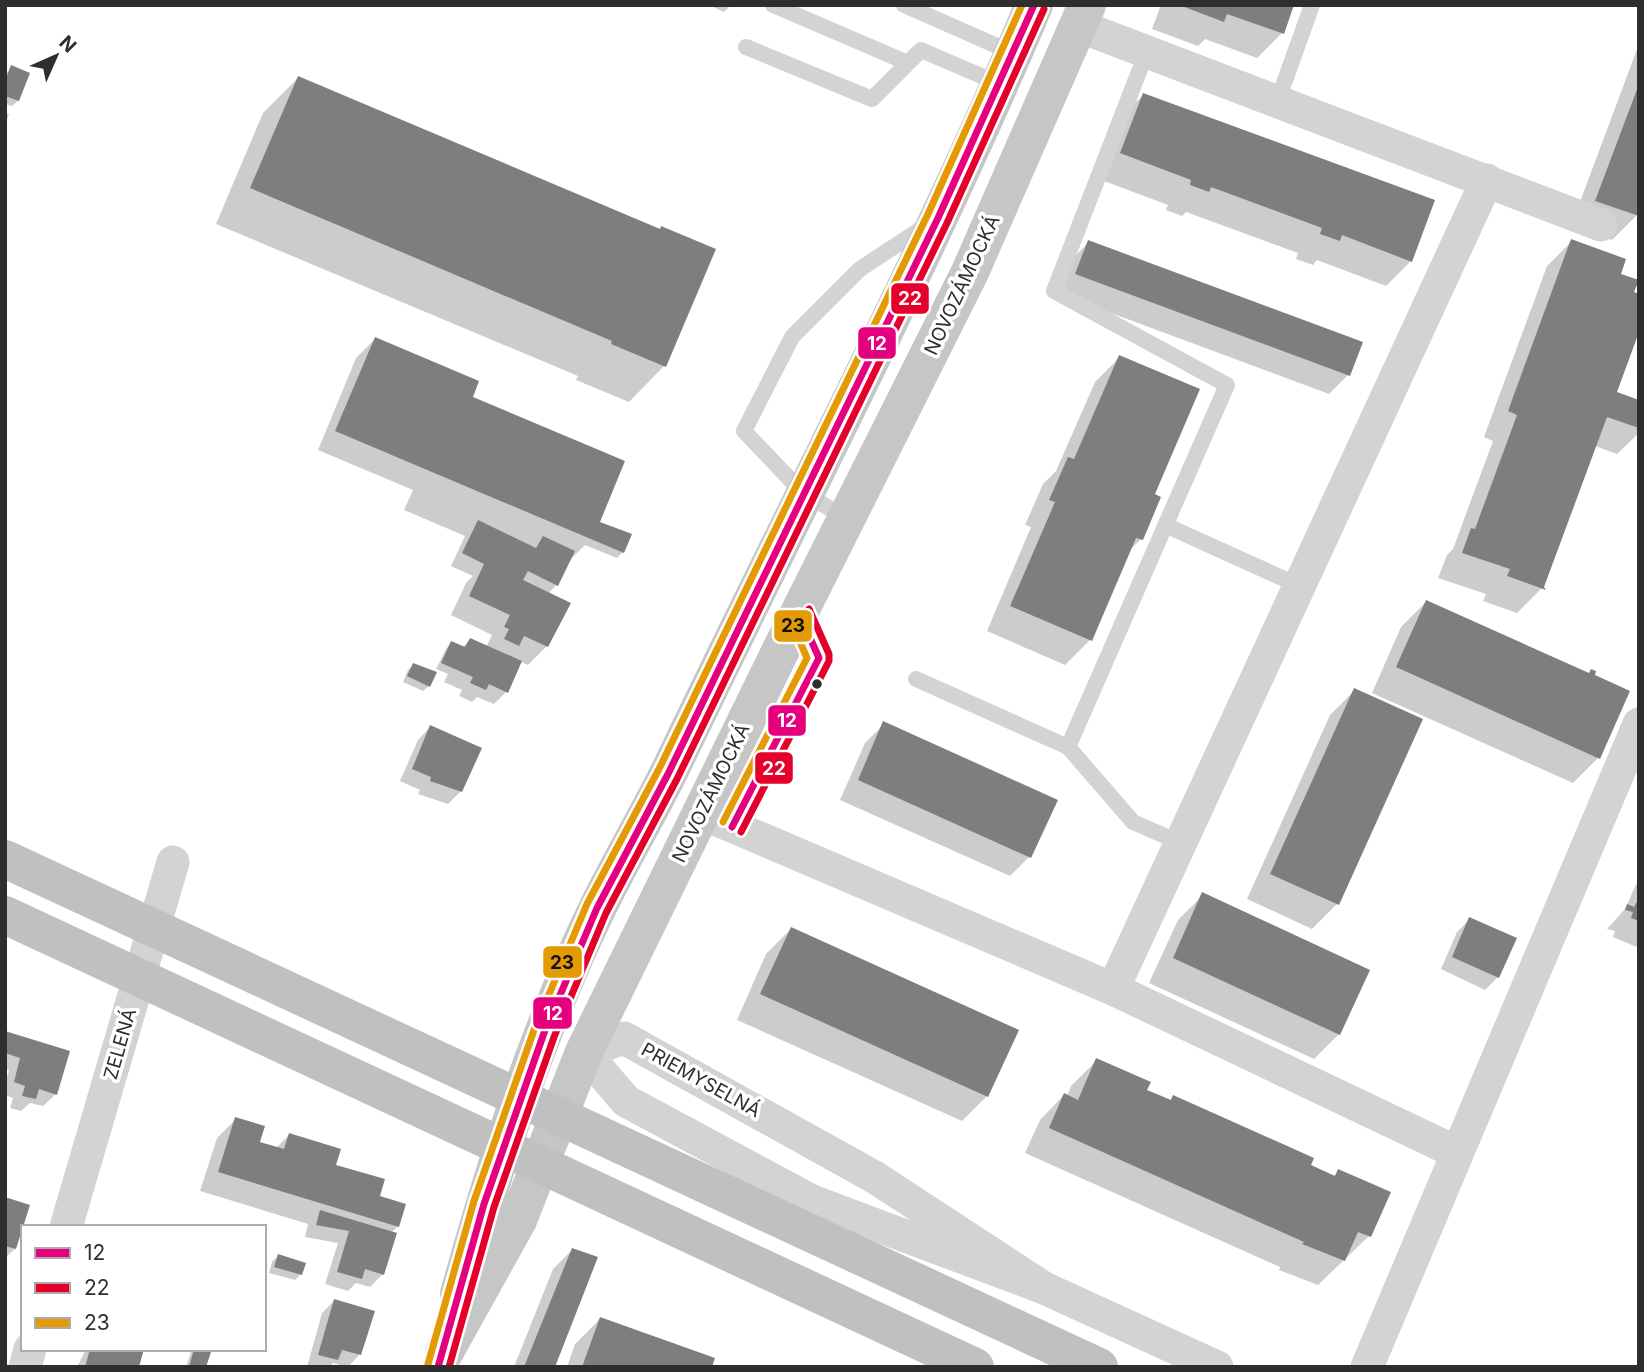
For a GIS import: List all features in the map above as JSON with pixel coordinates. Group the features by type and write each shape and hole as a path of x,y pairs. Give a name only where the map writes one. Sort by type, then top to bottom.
{"highway":[{"path":"5,859 1099,1367"},
{"path":"5,915 975,1367"}],"main road":[{"name":"NOVOZÁMOCKÁ","path":"441,1360 484,1203 544,1032 597,908 668,774 938,218 1034,5"},
{"name":"NOVOZÁMOCKÁ","path":"441,1360 518,1220 584,1052 716,820 799,613 970,272 1083,15"},
{"path":"544,1032 584,1052"}],"street":[{"path":"1083,15 1147,51 1601,225"},
{"path":"1113,989 1487,180"},
{"path":"1367,1367 1639,724"},
{"path":"716,820 1113,989 1456,1152"},
{"name":"ZELENÁ","path":"67,1225 173,862"},
{"name":"PRIEMYSELNÁ","path":"1044,1287 876,1178 624,1038 584,1052 626,1101 812,1201 1044,1287 1217,1367"}],"lane":[{"path":"773,5 908,63"},
{"path":"904,5 1007,69"},
{"path":"1278,100 1312,5"},
{"path":"746,47 872,99 921,50 1007,69"},
{"path":"1068,747 1227,385 1054,291 1147,51"},
{"path":"848,518 804,494 744,431 792,337 860,269 938,218"},
{"path":"1165,526 1300,586"},
{"path":"916,679 1068,747 1133,822 1181,843"}],"building":[{"path":"1179,5 1294,5 1284,34 1227,14 1224,22"},
{"path":"11,65 30,73 19,101 5,96 5,81"},
{"path":"298,76 660,229 661,226 716,249 666,367 611,344 612,341 250,188"},
{"path":"1639,84 1639,216 1595,201"},
{"path":"1143,93 1435,200 1412,262 1342,235 1340,241 1320,234 1322,228 1211,187 1209,192 1190,185 1191,180 1120,153"},
{"path":"1571,239 1626,259 1621,274 1639,280 1634,292 1639,294 1639,332 1617,392 1639,400 1639,428 1607,417 1544,587 1546,590 1507,576 1510,569 1462,553 1471,528 1475,529 1517,415 1508,411"},
{"path":"1088,240 1363,342 1350,376 1075,274"},
{"path":"375,337 479,381 473,397 625,461 600,522 632,534 624,553 335,431"},
{"path":"1119,355 1200,389 1155,494 1161,497 1143,540 1136,538 1092,641 1010,606 1055,502 1049,500 1068,457 1074,459"},
{"path":"478,520 536,548 543,536 575,551 558,586 528,571 523,580 571,603 548,647 524,636 519,646 504,639 509,629 504,627 510,615 469,596 484,564 462,553"},
{"path":"1426,600 1589,673 1591,669 1596,671 1595,675 1630,691 1600,759 1396,667"},
{"path":"470,638 522,661 508,693 489,684 486,690 470,683 473,677 441,663 451,641 465,647"},
{"path":"413,663 437,672 430,687 407,676"},
{"path":"1354,688 1423,719 1339,905 1270,874"},
{"path":"883,721 1058,800 1031,858 858,780"},
{"path":"430,725 482,748 462,792 430,781 431,777 412,769"},
{"path":"1202,892 1370,970 1340,1035 1173,958"},
{"path":"1639,898 1639,921 1631,918 1633,912 1625,910 1627,904 1634,907"},
{"path":"1469,917 1517,938 1499,978 1452,957"},
{"path":"791,927 1019,1030 988,1097 760,994"},
{"path":"5,1031 70,1051 57,1095 39,1089 36,1099 22,1096 25,1086 14,1082 20,1058 5,1053"},
{"path":"1096,1058 1151,1082 1147,1090 1171,1100 1173,1095 1314,1158 1311,1165 1335,1176 1338,1169 1391,1192 1371,1237 1358,1232 1345,1261 1302,1244 1304,1242 1049,1128 1064,1093 1078,1100"},
{"path":"235,1117 265,1126 260,1142 284,1149 289,1133 341,1149 336,1165 385,1179 380,1196 406,1204 399,1227 218,1172"},
{"path":"5,1197 30,1205 24,1225 21,1225 16,1249 5,1246"},
{"path":"320,1210 397,1233 384,1275 365,1269 362,1279 337,1272 349,1231 316,1225"},
{"path":"572,1248 598,1257 555,1367 524,1367"},
{"path":"278,1254 306,1263 302,1275 274,1267"},
{"path":"334,1299 375,1311 361,1355 342,1350 338,1360 318,1355"},
{"path":"600,1317 715,1358 712,1367 582,1367"},
{"path":"89,1351 143,1351 139,1367 85,1367"},
{"path":"193,1351 211,1351 206,1367 189,1367"}],"transit line":[{"name":"23","path":"428,1364 474,1201 534,1030 587,904 659,769 928,214 1022,5"},
{"name":"12","path":"438,1367 484,1204 544,1033 597,908 668,774 938,218 1034,5"},
{"name":"22","path":"449,1367 494,1207 554,1037 606,913 677,779 947,223 1044,9"},
{"name":"22","path":"741,832 829,661 829,654 809,609"},
{"name":"12","path":"732,827 819,658 799,613"},
{"name":"23","path":"723,822 807,658 789,617"}]}
